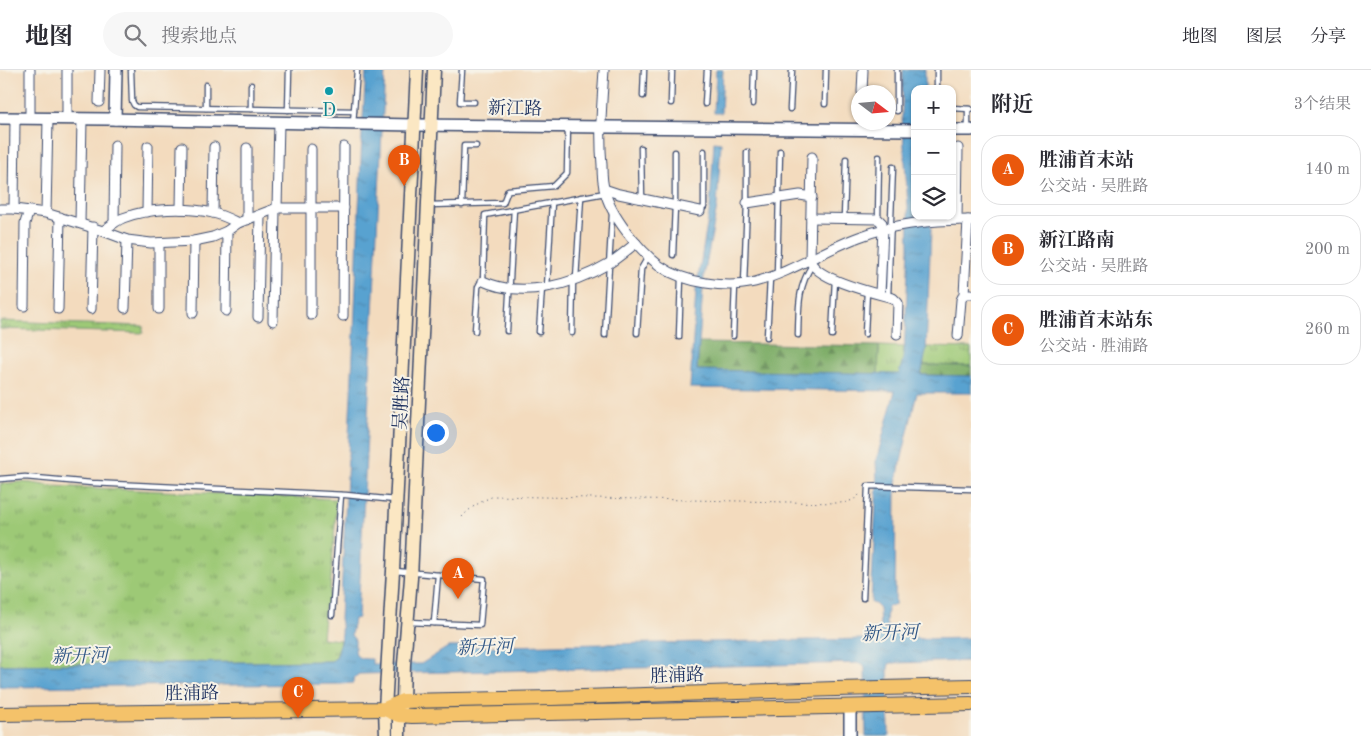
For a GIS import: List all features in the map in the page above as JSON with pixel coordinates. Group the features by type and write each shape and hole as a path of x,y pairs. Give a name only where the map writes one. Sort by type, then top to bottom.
{"main road":[{"name":"吴胜路","path":"386,736 385,709 417,70"},
{"name":"吴胜路","path":"399,736 399,715 403,701 411,573 434,70"},
{"path":"416,96 433,96"},
{"path":"413,151 430,152"},
{"name":"胜浦路","path":"0,714 385,709 403,701 971,686"},
{"name":"胜浦路","path":"385,709 399,715 428,716 971,704"}],"street":[{"path":"30,70 30,118"},
{"path":"67,70 67,119"},
{"path":"99,102 100,70"},
{"path":"116,70 116,119"},
{"path":"604,70 600,146 605,191 613,210 648,257 662,267 681,276 707,283 722,285 740,284 754,282 811,263 859,237 887,228 934,221 970,220 968,294 961,300 958,336"},
{"path":"862,70 862,85"},
{"name":"新江路","path":"0,118 414,125 911,130"},
{"path":"14,209 15,118"},
{"path":"46,213 48,118"},
{"path":"80,223 82,119"},
{"path":"273,321 279,123"},
{"path":"956,130 969,130"},
{"path":"114,223 115,145"},
{"path":"147,212 148,146"},
{"path":"180,209 182,147"},
{"path":"213,213 214,147"},
{"path":"344,147 344,316"},
{"path":"247,148 247,220"},
{"path":"957,220 958,148"},
{"path":"311,149 311,315"},
{"path":"812,157 811,263 822,273 835,280 893,298 898,303 897,334"},
{"path":"605,191 700,210"},
{"path":"747,203 800,195 812,197"},
{"path":"0,208 46,213 126,240 159,243 194,241 213,237 227,231 238,223 276,208 344,208"},
{"path":"103,231 124,218 147,212 180,209 213,213 238,223"},
{"path":"24,306 26,223 29,211"},
{"path":"258,317 260,215"},
{"path":"58,309 60,217"},
{"path":"811,218 878,219 887,228 884,295"},
{"path":"91,308 92,227"},
{"path":"226,311 227,231"},
{"path":"125,308 126,240"},
{"path":"193,313 194,241"},
{"path":"159,243 159,309"},
{"path":"483,281 492,285 509,288 529,289 561,284 575,280 609,264 636,243"},
{"path":"850,706 850,736"}],"lane":[{"path":"131,70 132,101 137,107 354,111"},
{"path":"288,110 289,70"},
{"path":"357,70 354,111 357,124"},
{"path":"462,70 460,102 474,102"},
{"path":"643,96 644,70"},
{"path":"671,103 672,70"},
{"path":"705,104 707,70"},
{"path":"752,104 754,70"},
{"path":"790,109 792,70"},
{"path":"825,104 826,70"},
{"path":"897,70 897,111"},
{"path":"937,70 937,85"},
{"path":"206,85 206,108"},
{"path":"251,85 251,109"},
{"path":"956,108 970,108 969,130"},
{"path":"427,205 503,204 508,190 554,186 567,173 568,126"},
{"path":"462,204 464,146 476,146"},
{"path":"642,148 642,198"},
{"path":"700,210 704,207 704,151"},
{"path":"767,337 779,198 780,151"},
{"path":"673,255 676,152"},
{"path":"733,336 740,284 747,203 748,152"},
{"path":"878,157 878,219"},
{"path":"844,218 846,159"},
{"path":"887,228 893,167"},
{"path":"475,331 478,287 483,281 485,215 605,191"},
{"path":"572,332 580,197"},
{"path":"540,332 552,202"},
{"path":"507,332 514,209"},
{"path":"604,335 613,210"},
{"path":"637,333 641,269 648,257"},
{"path":"798,335 800,290 811,263"},
{"path":"679,337 681,276"},
{"path":"832,335 835,280"},
{"path":"865,334 867,291"},
{"path":"0,479 25,477 92,483 343,495 396,500"},
{"path":"863,598 868,486 971,489"},
{"path":"332,615 343,495"},
{"path":"393,571 484,579 480,625 407,622"},
{"path":"434,623 438,575"}],"path":[{"path":"462,517 469,509 494,496 837,504 856,498 868,486"}],"green space":[{"path":"0,321 143,326 143,333 0,329"},
{"path":"699,343 879,346 878,374 697,370"},
{"path":"879,346 904,347 904,356 899,375 878,374"},
{"path":"926,347 971,348 971,366 923,365"},
{"path":"923,365 971,366 971,376 921,375"},
{"path":"20,482 51,486 337,499 329,605 325,605 322,638 340,640 336,657 332,661 0,665 0,484"}],"water":[{"name":"新开河","path":"366,70 385,70 358,618 354,619 351,635 355,640 357,656 372,659 372,664 421,664 448,647 865,639 870,636 872,630 880,628 879,608 871,603 877,482 876,461 895,391 690,388 696,290 710,207 714,142 721,143 717,207 704,276 697,370 899,374 904,356 909,247 902,117 903,70 925,70 925,85 911,85 911,220 930,220 931,230 926,351 921,375 971,376 971,393 917,393 896,483 895,605 887,608 886,624 890,629 921,639 971,638 971,661 889,664 889,736 866,736 865,669 862,663 359,674 355,677 353,683 341,684 0,687 0,665 331,661 336,657 341,632 340,619"},
{"path":"716,70 723,70 721,113 714,113"}],"place":[{"name":"D","path":"329,91"},
{"name":"新江路南","path":"404,186"},
{"name":"胜浦首末站","path":"458,599"},
{"name":"胜浦首末站东","path":"298,718"}]}
